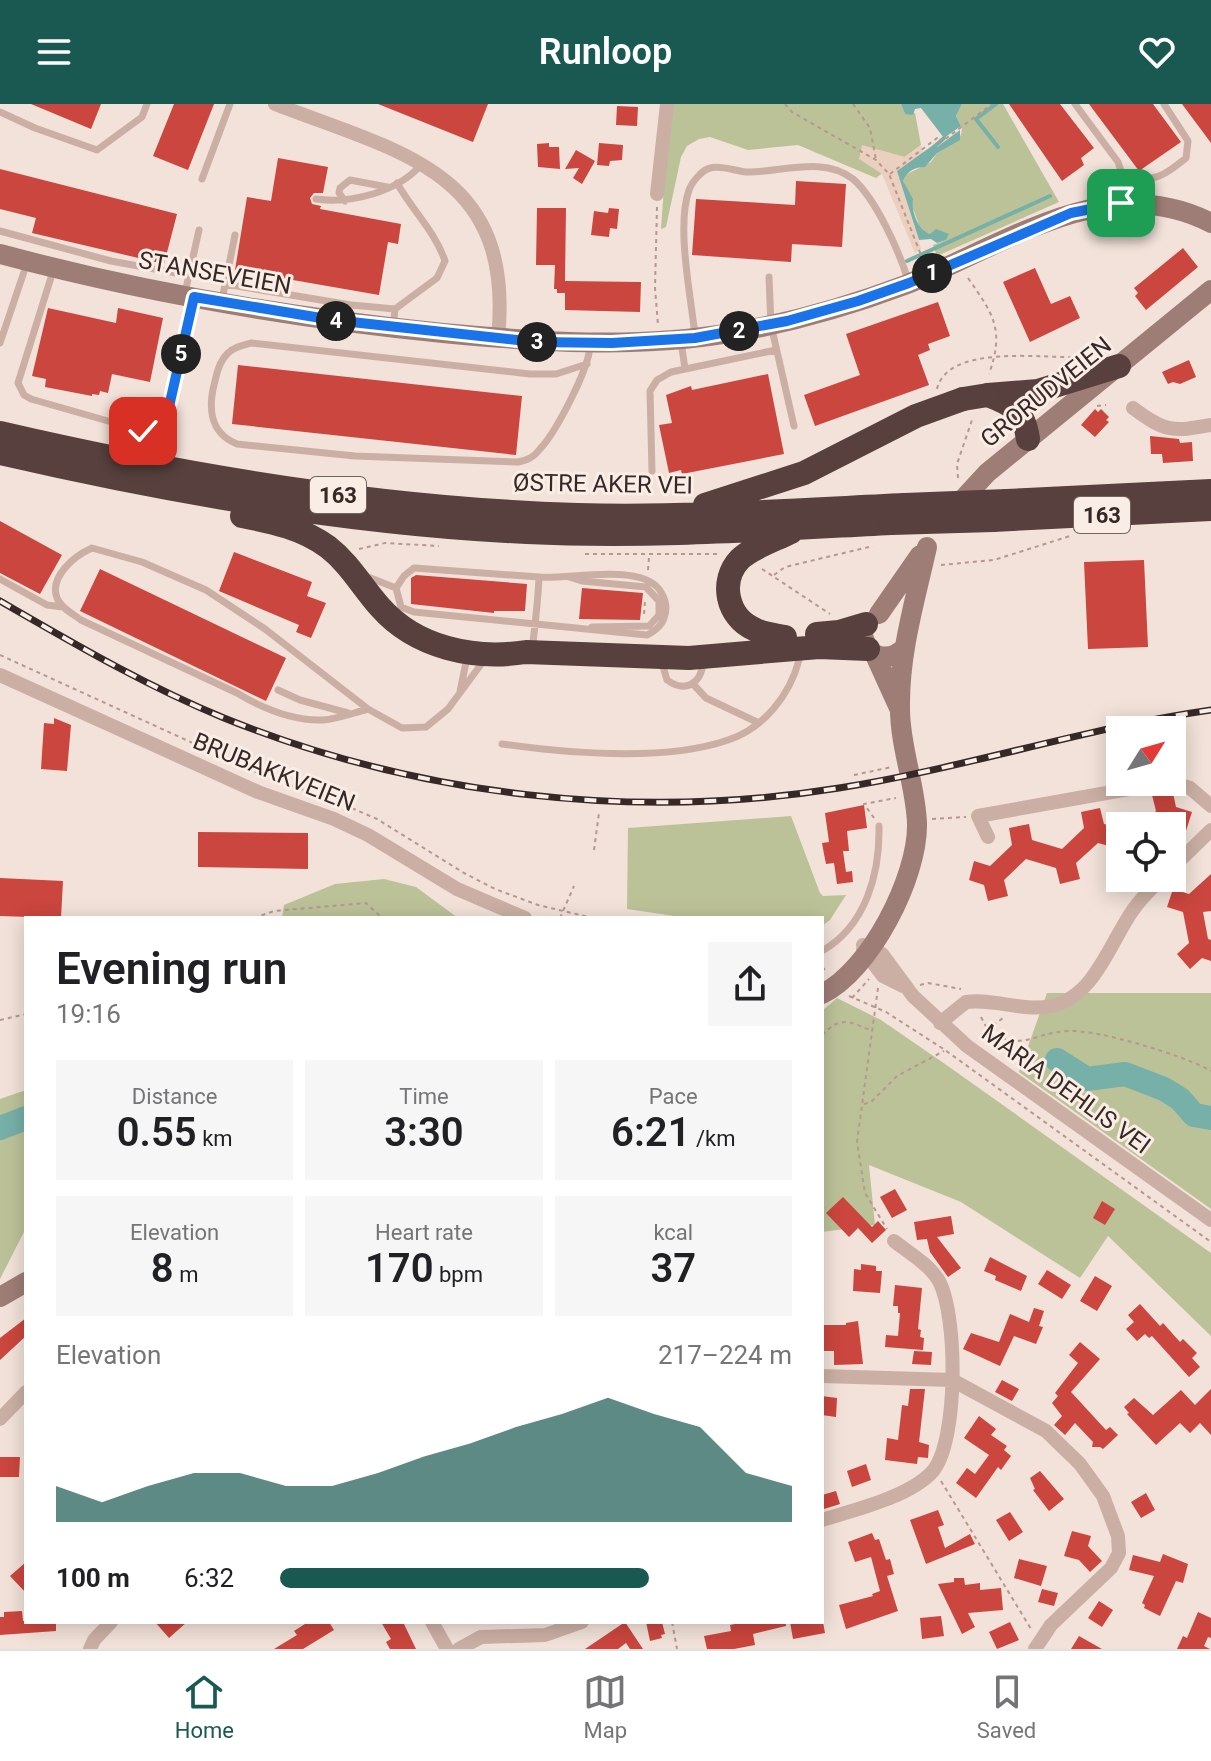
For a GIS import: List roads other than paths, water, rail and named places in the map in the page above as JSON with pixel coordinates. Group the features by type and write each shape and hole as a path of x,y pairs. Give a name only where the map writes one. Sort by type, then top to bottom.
{"highway":[{"name":"163","path":"680,515 804,473 916,416 985,396 1055,387 1119,366"},
{"path":"985,396 1013,407 1023,418 1028,439"},
{"name":"ØSTRE AKER VEI","path":"0,433 129,462 347,496 527,513 898,514 1211,509"},
{"name":"ØSTRE AKER VEI","path":"0,453 126,480 344,516 464,529 628,534 801,528 898,514"},
{"name":"163","path":"126,480 189,505 289,527 324,545 353,572 381,609 401,627 439,646 480,653 482,643 529,652 704,657 819,647 871,652"},
{"name":"ØSTRE AKER VEI","path":"1000,510 1211,491"},
{"name":"163","path":"785,637 756,631 741,621 730,604 728,585 730,575 740,560 801,528"},
{"name":"163","path":"658,655 687,646 839,632 872,619"}],"street":[{"path":"275,104 423,163 463,197 480,221 493,249 501,293 498,338"},
{"path":"657,194 667,104"},
{"name":"STANSEVEIEN","path":"0,254 54,268 394,318 588,354 771,325 858,301 909,283 1084,209 1121,203 1153,203 1211,223"},
{"name":"GRORUDVEIEN","path":"872,619 972,487 1211,290"},
{"path":"1133,408 1166,429 1211,425"},
{"name":"GRORUDVEIEN","path":"824,992 871,951 902,890 917,835 900,710 906,640 927,547"},
{"path":"898,617 906,640 891,657 871,652 863,637 872,619 898,617"},
{"name":"GRORUDVEIEN","path":"871,652 900,710"},
{"name":"BRUBAKKVEIEN","path":"0,675 258,792 334,819 368,835 457,889 520,916"},
{"path":"1186,787 1211,806"},
{"path":"988,837 978,816 1106,793"},
{"path":"1186,854 1211,830"},
{"path":"940,1023 961,1005 977,1002 1012,1007 1055,1006 1075,995 1097,971 1133,908 1148,892"},
{"name":"GRORUDVEIEN","path":"824,971 871,951"},
{"name":"MARIA DEHLIS VEI","path":"871,951 893,966 903,986 967,1046 1211,1220"},
{"path":"824,1519 922,1482 934,1470 944,1452 952,1380 953,1341 948,1307 938,1280 894,1241"},
{"path":"0,1297 24,1283"},
{"path":"824,1376 952,1380 1046,1431 1080,1464 1103,1496 1118,1536 1119,1553 1111,1568 1051,1625 1038,1646"},
{"path":"0,1419 24,1394"},
{"path":"90,1649 109,1624"},
{"path":"433,1624 447,1649"},
{"path":"459,1649 481,1637 545,1635 576,1624"}],"lane":[{"path":"0,112 97,150 142,117 147,104"},
{"path":"202,179 230,104"},
{"path":"1075,104 1118,162 1122,174 1121,203"},
{"path":"1122,174 1143,180 1165,174 1186,158 1188,141 1164,104"},
{"path":"316,199 355,200 397,183 423,163"},
{"path":"685,369 688,338 684,222 689,190 703,171 712,167 746,172 809,166 837,170 853,180 869,198 909,283"},
{"path":"345,201 339,193 340,188 350,180 387,187"},
{"path":"394,318 437,278 445,261 430,229 397,183"},
{"path":"54,268 18,383 20,389 31,399 143,431 158,425 168,411 199,230"},
{"path":"0,231 111,261 188,289"},
{"path":"223,293 235,235"},
{"path":"0,343 28,261"},
{"path":"769,277 771,325 794,426"},
{"path":"251,343 530,374 556,374 588,354 543,447 533,457 518,462 355,456 237,444 226,440 212,418 210,400 219,367 226,354 251,343"},
{"path":"652,471 650,391 657,380 671,372 776,350"},
{"path":"63,607 55,586 59,575 87,550 101,550 142,562 206,590 368,709 402,728 426,727 448,709 460,693 480,653"},
{"path":"414,568 521,580 539,577 556,579 567,576 582,581 646,587 659,601 659,615 649,626 585,628 414,612 401,607 396,588 414,568"},
{"path":"353,572 396,588"},
{"path":"529,652 539,577"},
{"path":"0,579 47,605 63,607 81,620 237,693 258,706 319,720 368,709"},
{"path":"517,621 520,610"},
{"path":"460,693 464,663 480,653"},
{"path":"658,655 667,680 679,687 693,684 701,675 704,657"},
{"path":"502,744 561,752 651,752 702,747 729,740 759,723 774,708 791,684 799,660"},
{"path":"693,684 706,698 759,723"},
{"path":"278,690 300,700 351,714"},
{"path":"824,950 849,929 867,898 876,870 879,826"}],"water":[{"path":"901,104 962,104 956,116 961,126 944,138 921,108 915,109 913,115 905,114"},
{"path":"960,130 960,140 937,153 925,167 912,170 903,181 913,199 914,214 922,229 930,234 936,229 949,234 946,240 937,243 931,239 919,240 897,171"}],"waterway":[{"path":"996,104 976,119 998,147"},
{"path":"934,147 944,138"},
{"path":"907,261 1050,196"},
{"path":"1057,1060 1087,1079 1125,1074 1164,1089 1180,1099 1194,1115 1211,1118"},
{"path":"0,1128 24,1119"}],"railway":[{"path":"0,601 82,648 195,706 297,745 449,783 527,795 605,801 684,802 762,798 886,780 1117,727 1211,710"}]}
